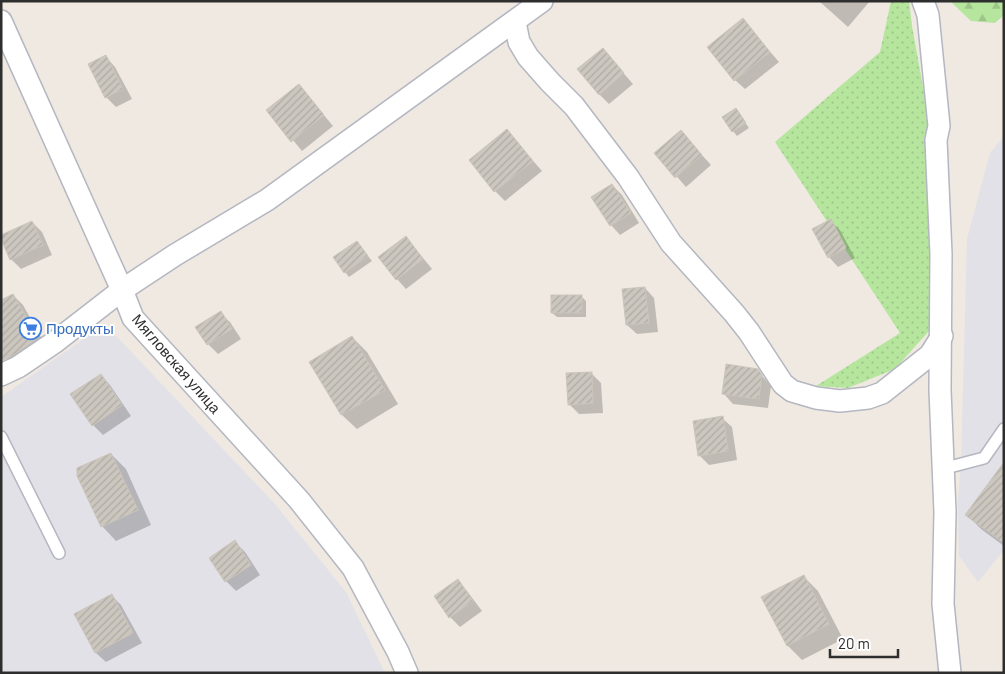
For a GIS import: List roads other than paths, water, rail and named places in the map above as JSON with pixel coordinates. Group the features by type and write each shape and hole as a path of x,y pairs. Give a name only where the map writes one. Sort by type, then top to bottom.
{"street":[{"path":"1,375 18,367 55,342 122,290 175,255 267,200 542,1"},
{"path":"922,1 928,15 939,126 936,140 941,254 942,336 940,390 945,512 943,604 950,673"},
{"name":"Мягловская улица","path":"1,21 133,318 299,500 353,568 398,652 407,673"},
{"path":"515,22 519,42 528,57 574,106 628,177 671,243 749,332 783,384 792,391 816,398 840,401 868,398 882,393 930,355 942,336"}],"lane":[{"path":"942,469 984,458 1004,429"},
{"path":"1,437 59,553"}],"place":[{"name":"Продукты","path":"30,329"}]}
